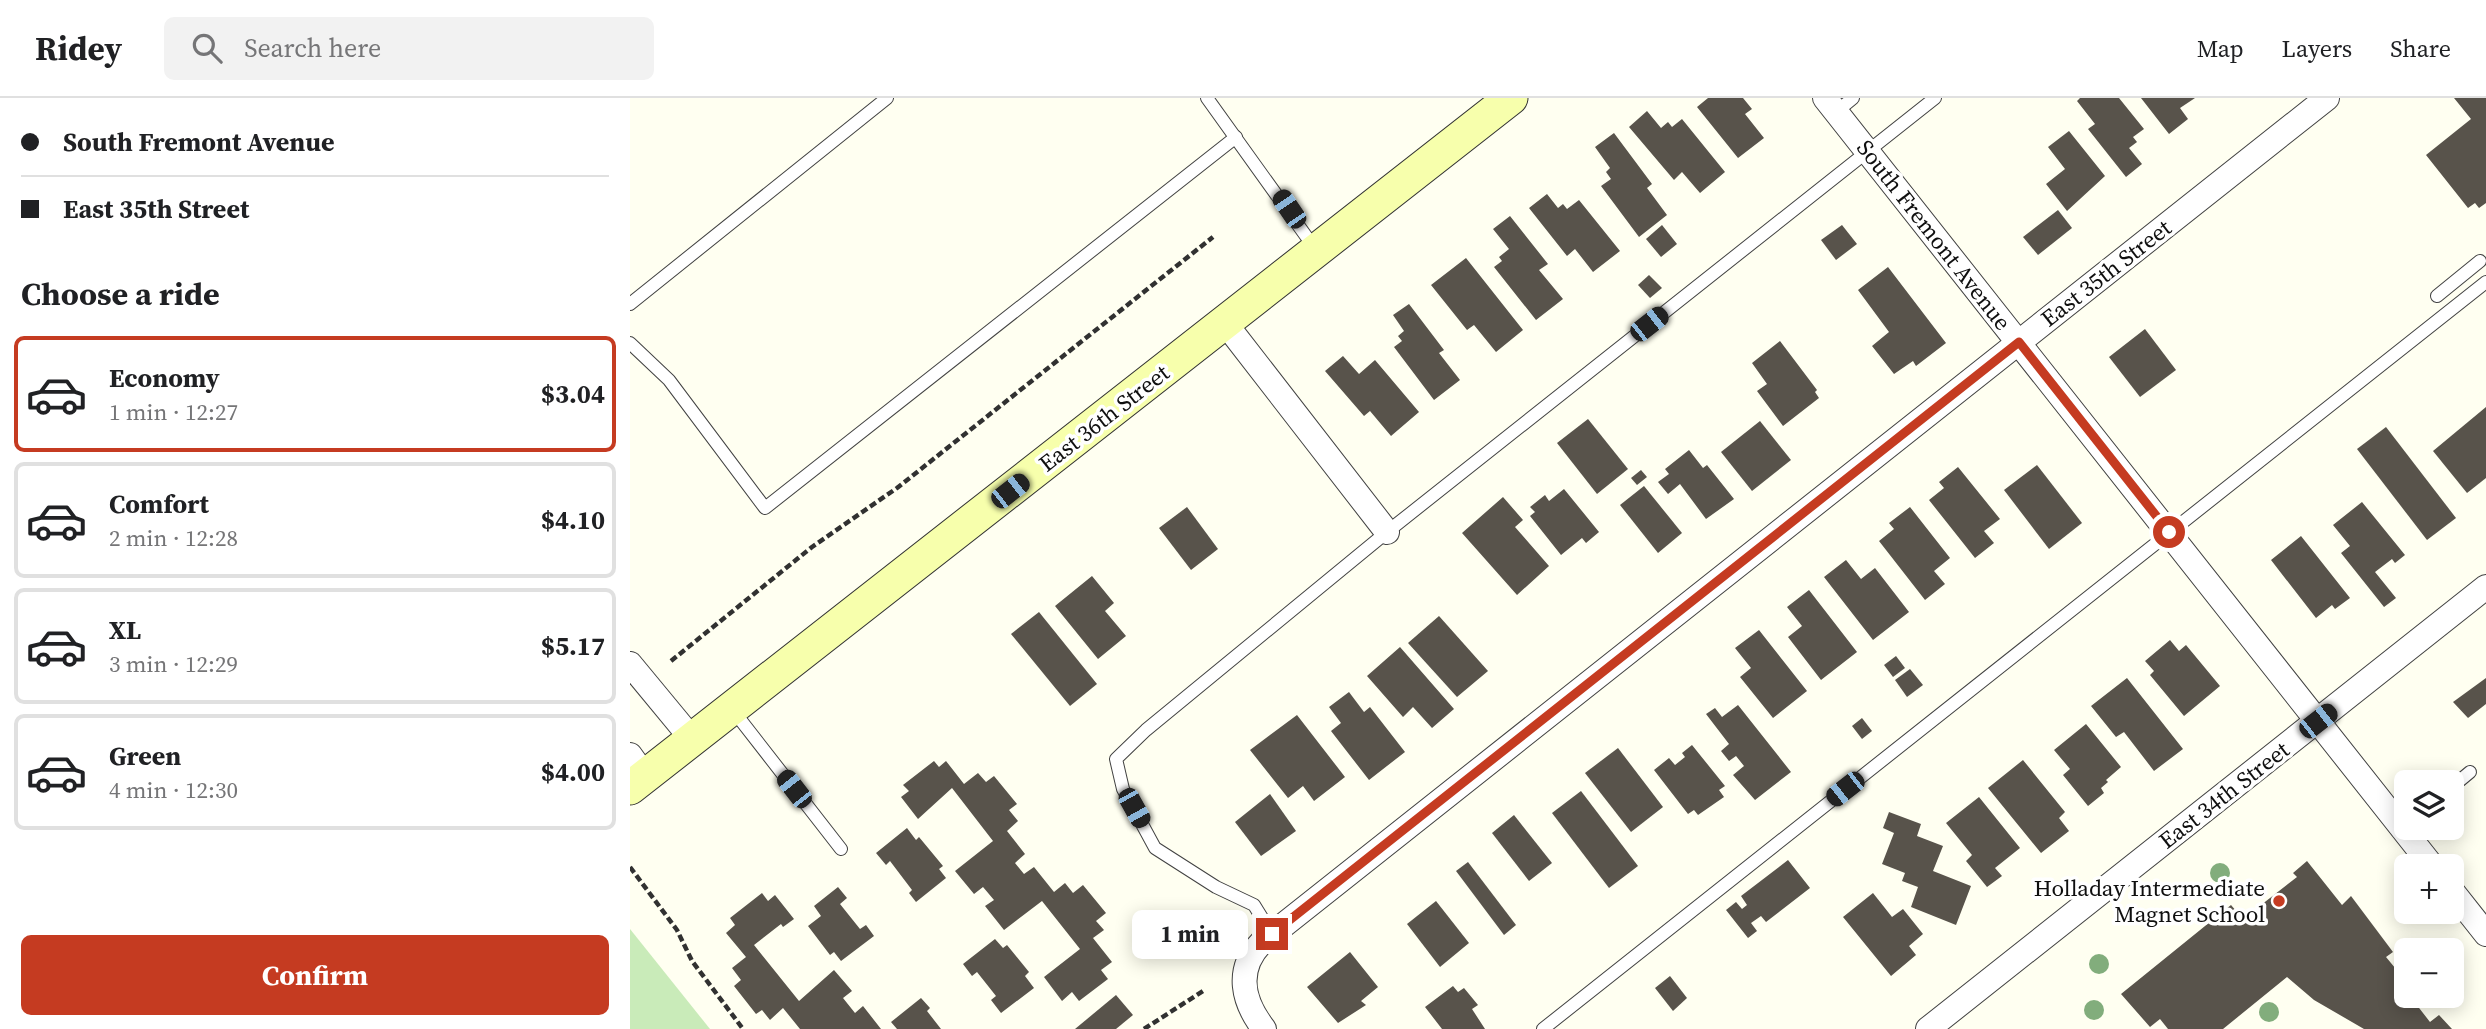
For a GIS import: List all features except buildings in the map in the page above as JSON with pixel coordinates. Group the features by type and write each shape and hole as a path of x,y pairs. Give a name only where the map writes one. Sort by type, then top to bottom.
{"main road":[{"name":"East 36th Street","path":"635,773 692,739 731,709 1511,98"}],"street":[{"name":"East 35th Street","path":"1264,1029 1252,1013 1244,981 1245,971 1254,950 1272,934 2327,98"},
{"name":"South Fremont Avenue","path":"1838,103 1867,151 2318,721 2394,813"},
{"path":"1225,323 1387,532"},
{"name":"East 34th Street","path":"1928,1029 2486,587"},
{"path":"630,664 692,739"},
{"path":"2464,906 2486,934"}],"lane":[{"path":"630,304 887,98"},
{"path":"1207,98 1317,251"},
{"path":"1272,934 1254,905 1216,887 1155,848 1123,789 1116,760 1146,730 1387,532 1935,98"},
{"path":"630,342 669,380 765,508 1236,137"},
{"path":"2437,296 2480,261"},
{"path":"1543,1029 2486,282"},
{"path":"731,709 841,849"},
{"path":"2464,777 2470,772"}],"path":[{"path":"671,661 812,547 897,488 1213,237"},
{"path":"630,867 677,930 692,961 743,1029"},
{"path":"1144,1029 1203,992"}],"green space":[{"path":"630,929 710,1029 630,1029"}],"place":[{"name":"Holladay Intermediate Magnet School","path":"2279,901"}],"route":[{"path":"1272,934 2019,342 2169,532"}]}
